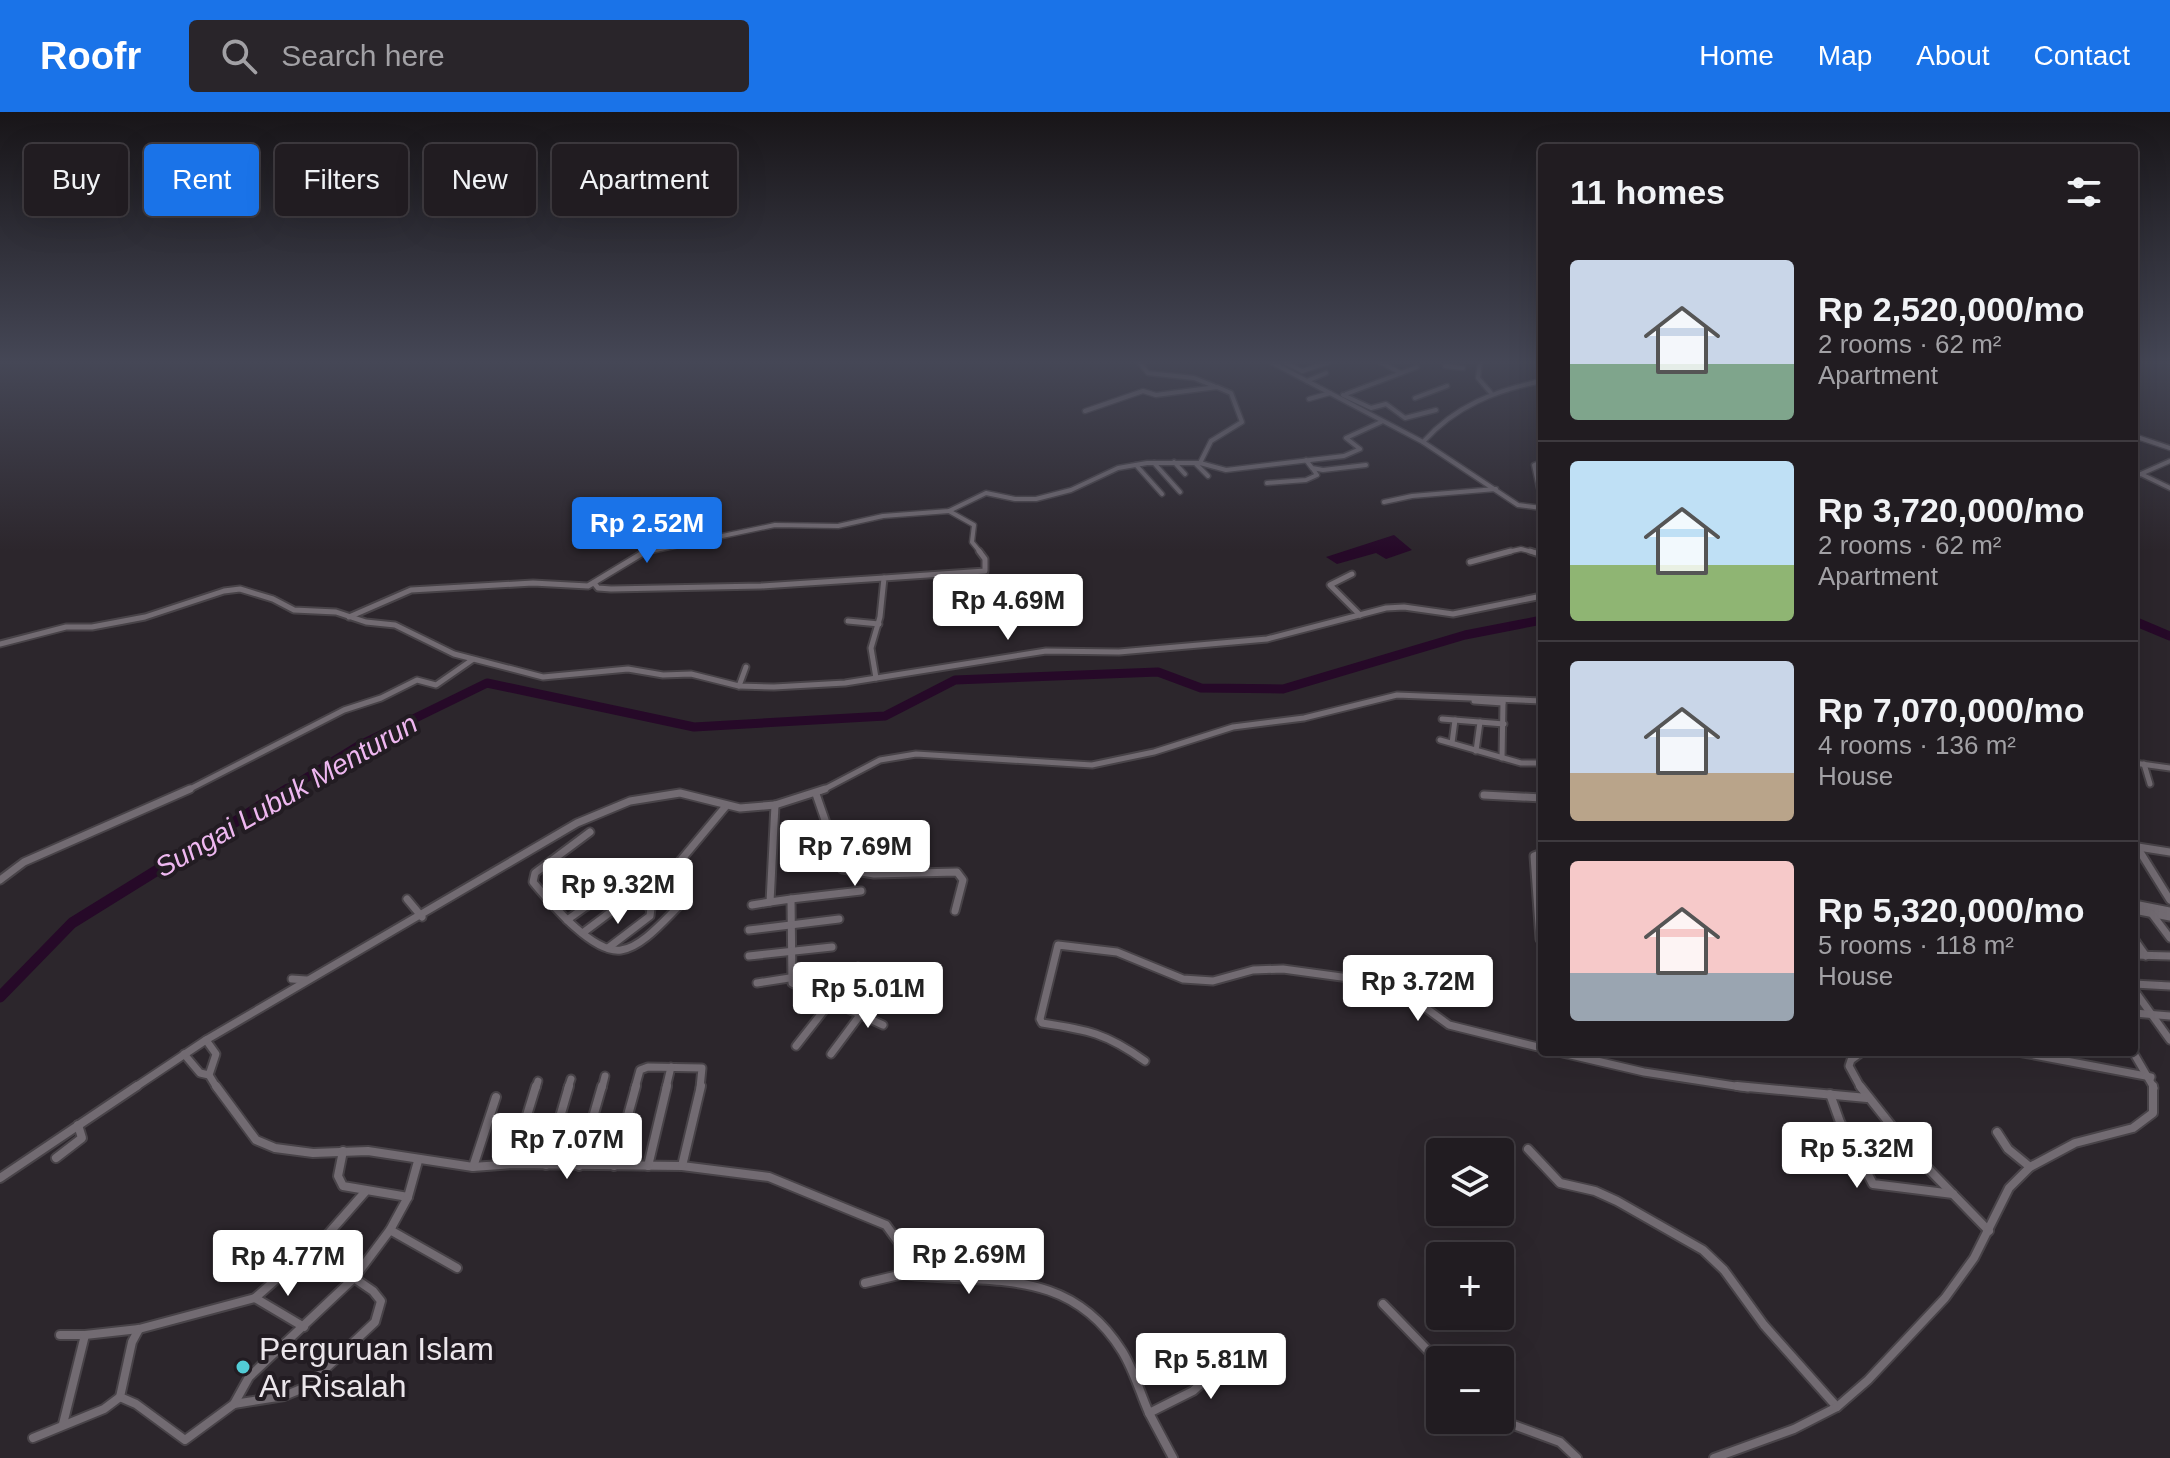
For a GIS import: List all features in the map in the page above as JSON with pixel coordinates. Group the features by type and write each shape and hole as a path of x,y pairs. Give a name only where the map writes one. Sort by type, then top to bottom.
{"street":[{"path":"1198,463 1203,449 1219,434 1237,425"},
{"path":"349,617 411,590 533,583 574,587 594,583 642,552 723,534 775,525 838,526 883,516 949,511 986,493 1015,499 1049,496 1118,468 1136,465 1198,463 1226,470 1359,451 1346,438 1375,425"},
{"path":"1387,425 1423,442 1518,505 1538,508"},
{"path":"1423,442 1437,425"},
{"path":"2138,437 2170,448"},
{"path":"1267,483 1310,479 1317,475 1306,460"},
{"path":"2138,475 2170,461"},
{"path":"1174,462 1185,474"},
{"path":"1154,463 1180,492"},
{"path":"1198,463 1208,476"},
{"path":"1136,465 1162,494"},
{"path":"1313,469 1366,465"},
{"path":"2141,474 2170,488"},
{"path":"1384,502 1408,495 1476,494 1496,489"},
{"path":"594,583 598,588 611,589 750,586 985,571 985,559 972,542 974,525 949,511"},
{"path":"1470,562 1521,549 1538,554"},
{"path":"1352,574 1330,585 1360,615"},
{"path":"876,678 871,648 879,624 884,578"},
{"path":"0,644 66,627 92,627 145,617 233,589 248,591 294,610 336,612 402,627 470,661 543,677 614,670 663,675 691,674 739,686 816,685 1046,651 1119,652 1267,639 1393,607 1453,614 1538,597"},
{"path":"848,621 879,624"},
{"path":"0,880 24,862 195,787 344,710 381,698 417,680 432,685 439,683 470,661"},
{"path":"640,671 644,662"},
{"path":"739,686 746,667"},
{"path":"0,1178 184,1054 306,980 422,917 577,823 630,801 680,793 726,806 751,808 816,794 880,760 906,755 1092,765 1154,752 1233,727 1304,718 1397,695 1503,701"},
{"path":"1437,698 1538,701"},
{"path":"1502,758 1503,701"},
{"path":"1442,719 1504,724"},
{"path":"1452,743 1455,720"},
{"path":"1476,751 1480,722"},
{"path":"1440,740 1502,758 1538,762"},
{"path":"2138,763 2170,768"},
{"path":"2144,764 2150,784"},
{"path":"816,794 842,869 874,874 957,872 963,876 955,911"},
{"path":"1484,795 1538,798"},
{"path":"770,902 775,805"},
{"path":"590,832 538,870 532,879 567,920 608,948 621,950 633,945 681,904 684,897 675,875 676,866 726,806"},
{"path":"2138,847 2170,852"},
{"path":"2138,850 2170,900"},
{"path":"1538,854 1534,856 1538,911"},
{"path":"567,920 612,886 617,886 651,908 652,913 608,948"},
{"path":"752,905 861,891"},
{"path":"584,932 632,896"},
{"path":"407,899 422,917"},
{"path":"791,899 790,978 800,990 883,1025"},
{"path":"2138,905 2170,914"},
{"path":"2138,906 2152,914 2170,938"},
{"path":"2152,914 2170,914"},
{"path":"749,930 839,919"},
{"path":"1145,1061 1119,1042 1098,1032 1041,1021 1058,945 1094,947 1131,956 1183,979 1213,981 1253,970 1283,969 1378,982 1404,992 1449,1025 1538,1047"},
{"path":"2138,945 2146,956"},
{"path":"749,956 832,947"},
{"path":"2138,955 2170,956"},
{"path":"796,1046 858,967"},
{"path":"757,983 815,974"},
{"path":"292,979 306,980"},
{"path":"2138,987 2170,986"},
{"path":"831,1054 881,987"},
{"path":"2138,993 2170,1040"},
{"path":"2138,1013 2170,1016"},
{"path":"206,1040 216,1054 209,1075"},
{"path":"184,1054 200,1073 209,1075 230,1108 262,1144 313,1153 368,1151 473,1167 512,1164 682,1166 769,1177 877,1220 893,1232 899,1243 903,1274"},
{"path":"1575,1056 1644,1072 1748,1088 1867,1098"},
{"path":"1856,1056 1849,1066 1867,1098 1904,1143 1989,1231"},
{"path":"2039,1056 2151,1077"},
{"path":"1714,1458 1739,1454 1837,1407 1868,1380 1945,1298 1974,1258 2009,1188 2030,1167 2075,1143 2133,1128 2153,1113 2157,1093 2151,1077 2136,1056"},
{"path":"614,1166 640,1070 671,1067 704,1070 682,1166"},
{"path":"648,1166 671,1067"},
{"path":"579,1166 605,1076"},
{"path":"546,1165 571,1079"},
{"path":"512,1164 538,1081"},
{"path":"1830,1094 1840,1122 1873,1184 1953,1194"},
{"path":"473,1167 496,1097"},
{"path":"56,1158 82,1138 78,1125"},
{"path":"1997,1132 2008,1149 2030,1167"},
{"path":"1528,1149 1560,1183 1595,1191 1617,1201 1703,1250 1724,1270 1764,1325 1837,1407"},
{"path":"343,1151 340,1182 365,1192 408,1197"},
{"path":"120,1397 136,1404 185,1440 234,1404 249,1377 354,1278 390,1230 408,1197 418,1161"},
{"path":"60,1335 139,1329 255,1298 329,1233 365,1192"},
{"path":"390,1230 457,1268"},
{"path":"865,1283 903,1274 1039,1284 1070,1296 1120,1347 1173,1458"},
{"path":"234,1404 284,1396 306,1387 375,1322 381,1314 383,1301 380,1295 354,1278"},
{"path":"255,1298 304,1327"},
{"path":"1383,1304 1426,1349"},
{"path":"33,1438 104,1409 120,1397 132,1342 139,1329"},
{"path":"63,1424 85,1335"},
{"path":"1149,1413 1167,1400 1194,1392 1203,1382 1200,1371 1176,1342"},
{"path":"1514,1428 1557,1439 1577,1458"}],"shaded area":[{"path":"1394,535 1412,550 1386,559 1376,553 1337,564 1326,557"}],"waterway":[{"name":"Sungai Lubuk Menturun","path":"285,791 358,746 487,683 694,727 885,716 955,680 1158,672 1201,688 1283,689 1465,635 1538,621"},
{"name":"Sungai Lubuk Menturun","path":"2138,623 2170,636"},
{"name":"Sungai Lubuk Menturun","path":"0,997 72,923 288,789"}],"place":[{"name":"Perguruan Islam Ar Risalah","path":"243,1367"}]}
